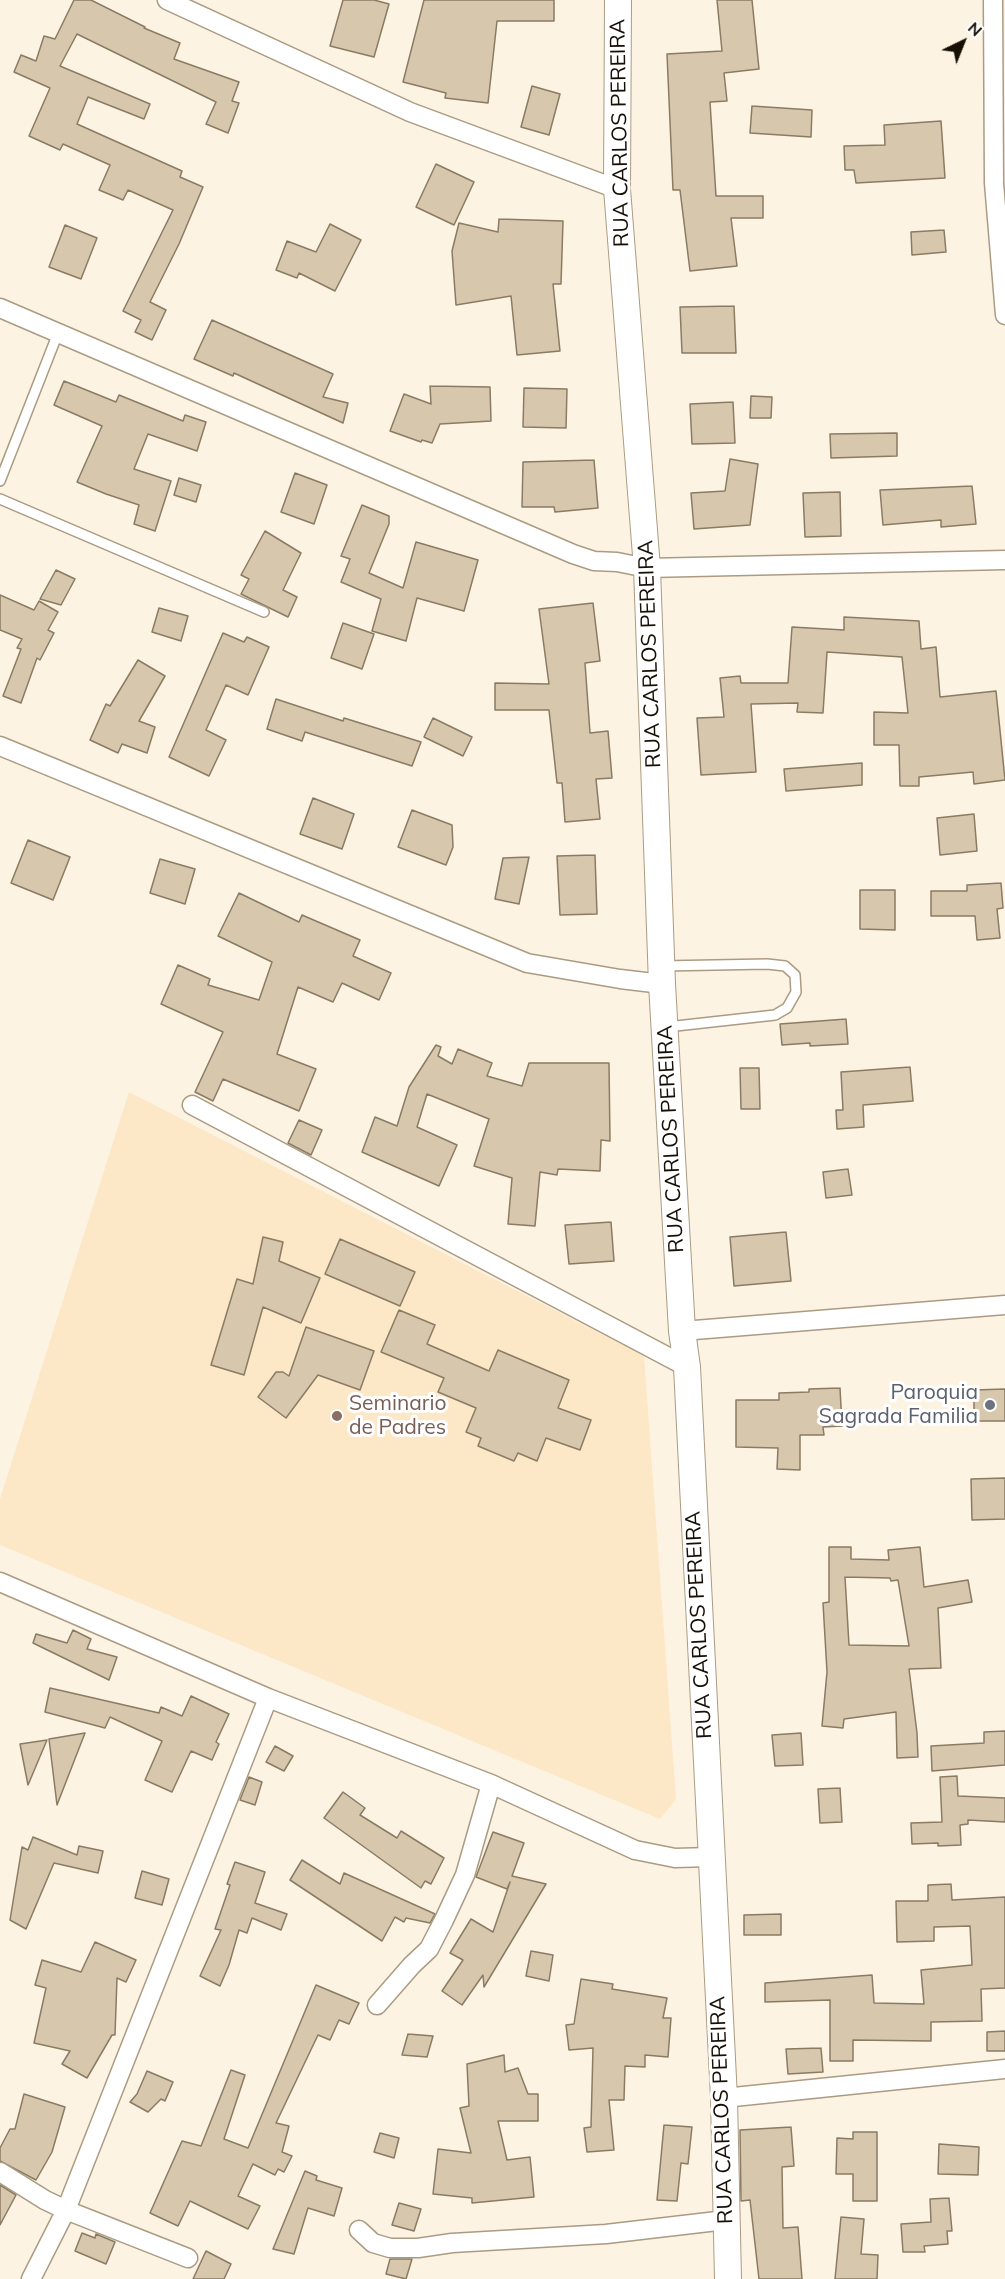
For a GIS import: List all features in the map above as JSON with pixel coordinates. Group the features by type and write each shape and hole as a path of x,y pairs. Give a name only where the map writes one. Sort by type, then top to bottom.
{"main road":[{"name":"RUA CARLOS PEREIRA","path":"618,0 617,189 647,568 662,975 682,1331 687,1367 724,2098 728,2279"}],"street":[{"path":"167,0 410,112 617,189"},
{"path":"993,0 994,183 1005,315"},
{"path":"0,308 594,561 617,562 647,568 1005,560"},
{"path":"0,746 527,963 621,979 662,975"},
{"path":"192,1105 687,1367"},
{"path":"682,1331 1005,1305"},
{"path":"0,1582 268,1698 491,1784 635,1850 675,1858 711,1857"},
{"path":"31,2279 66,2210 268,1698"},
{"path":"377,2005 429,1949 444,1920 465,1875 491,1784"},
{"path":"724,2098 1005,2069"},
{"path":"0,2172 45,2200 66,2210 188,2258"},
{"path":"359,2230 374,2243 390,2248 418,2248 464,2242 606,2234 726,2220"}],"lane":[{"path":"0,481 58,333"},
{"path":"0,499 264,612"},
{"path":"662,975 767,964 785,966 795,975 796,993 787,1008 775,1015 665,1027"}],"shaded area":[{"name":"Seminario de Padres","path":"129,1092 644,1356 676,1799 660,1819 0,1545 0,1499"}],"building":[{"path":"74,0 91,0 144,28 180,43 174,59 239,82 232,101 239,103 228,133 206,124 216,102 77,34 60,66 150,104 144,119 88,97 77,124 182,171 180,177 203,187 179,244 150,302 166,310 152,340 135,332 141,320 123,311 173,210 128,190 123,200 99,190 110,165 63,144 60,150 29,136 50,88 14,72 21,55 36,61 44,36 55,39"},
{"path":"343,0 374,0 389,4 374,57 330,46"},
{"path":"424,0 554,0 554,21 497,21 488,103 445,98 446,93 403,82"},
{"path":"717,0 752,0 759,69 724,73 727,101 710,102 716,196 763,196 763,218 731,218 737,266 690,271 680,190 673,190 667,54 722,51"},
{"path":"532,86 560,94 549,135 521,127"},
{"path":"752,106 812,110 811,137 750,133"},
{"path":"941,121 945,178 856,183 854,170 845,170 844,146 885,145 884,125"},
{"path":"436,164 474,182 454,225 416,207"},
{"path":"499,219 563,221 561,284 553,284 560,351 517,355 511,296 456,305 452,251 459,223 498,232"},
{"path":"330,224 361,240 335,291 299,273 297,278 276,270 287,241 316,252"},
{"path":"65,225 97,238 81,279 49,267"},
{"path":"944,230 946,252 912,255 911,232"},
{"path":"734,306 736,353 682,353 680,307"},
{"path":"212,320 333,374 323,397 348,403 343,423 234,373 233,376 194,359"},
{"path":"64,381 116,402 119,395 183,421 185,415 206,422 197,451 148,434 134,469 171,481 155,531 134,524 139,505 77,482 102,426 54,405"},
{"path":"430,386 490,387 491,421 440,424 432,443 422,440 421,442 390,431 404,394 431,404"},
{"path":"524,388 567,389 566,428 523,427"},
{"path":"751,396 772,397 771,418 750,418"},
{"path":"733,402 735,443 692,444 690,404"},
{"path":"897,433 897,456 831,458 830,434"},
{"path":"730,459 758,464 750,525 694,529 691,493 725,491"},
{"path":"594,460 598,508 555,512 554,507 522,507 523,462"},
{"path":"295,473 327,485 314,524 281,512"},
{"path":"179,478 201,485 196,502 174,495"},
{"path":"972,486 976,524 941,527 941,520 883,525 880,490"},
{"path":"840,492 841,536 805,537 803,493"},
{"path":"362,505 389,516 389,524 369,573 403,588 416,542 478,560 464,611 417,598 406,641 372,631 381,599 341,582 350,559 341,556"},
{"path":"265,531 301,553 283,590 297,597 288,617 241,594 249,579 241,575"},
{"path":"56,570 75,579 61,605 40,599"},
{"path":"0,595 34,610 39,601 58,612 48,630 54,633 40,660 37,658 21,703 3,696 21,649 17,648 22,639 0,630"},
{"path":"593,603 600,661 585,663 590,733 608,731 612,778 596,779 600,819 565,822 562,783 557,783 549,710 495,710 495,683 549,684 539,609"},
{"path":"159,608 188,616 181,641 152,632"},
{"path":"844,617 919,621 921,649 936,647 940,697 996,691 1005,780 974,784 973,772 919,777 919,786 900,786 899,745 874,745 874,712 908,713 902,657 827,652 823,713 797,712 798,703 751,704 756,772 701,775 697,718 724,717 720,678 740,676 741,683 788,683 792,627 844,630"},
{"path":"343,623 374,634 362,669 331,658"},
{"path":"223,633 244,642 247,637 269,647 248,695 226,685 206,730 226,740 209,776 169,757"},
{"path":"138,660 165,676 139,721 155,727 147,753 122,744 118,753 90,740 106,704 110,706"},
{"path":"276,699 343,721 344,718 421,742 412,766 305,732 302,741 267,729"},
{"path":"433,718 472,737 463,756 424,737"},
{"path":"862,763 862,785 786,791 784,769"},
{"path":"313,798 354,814 342,849 300,834"},
{"path":"412,810 452,825 453,847 446,865 398,847"},
{"path":"974,814 977,851 940,855 937,818"},
{"path":"28,840 70,857 53,900 11,883"},
{"path":"595,855 597,914 560,915 557,856"},
{"path":"529,857 519,904 495,899 503,858"},
{"path":"160,859 195,869 185,904 150,893"},
{"path":"1001,883 1003,908 997,909 1000,938 977,940 975,916 931,916 931,891 967,891 967,885"},
{"path":"860,890 895,890 895,930 860,929"},
{"path":"239,893 299,922 302,915 360,940 353,956 391,973 379,1000 342,983 333,1002 298,987 277,1054 316,1069 299,1111 223,1079 213,1101 195,1092 223,1032 161,1004 178,965 210,979 208,985 259,1000 272,962 218,936"},
{"path":"846,1019 848,1044 782,1045 780,1024"},
{"path":"436,1045 441,1047 438,1056 452,1064 458,1049 492,1063 487,1076 522,1086 529,1063 609,1063 610,1141 601,1140 600,1171 558,1169 557,1175 540,1172 535,1226 508,1224 512,1178 474,1166 489,1119 427,1094 417,1127 457,1145 439,1186 362,1152 375,1117 397,1126 409,1087"},
{"path":"910,1067 913,1101 863,1105 864,1127 837,1129 836,1110 843,1110 841,1072"},
{"path":"740,1068 759,1068 760,1109 741,1109"},
{"path":"299,1120 322,1130 311,1155 288,1143"},
{"path":"848,1169 852,1195 826,1198 823,1172"},
{"path":"611,1222 614,1261 569,1264 565,1225"},
{"path":"786,1232 791,1281 734,1286 730,1237"},
{"path":"263,1237 283,1242 279,1261 320,1278 301,1323 263,1307 244,1375 211,1365 237,1279 253,1284"},
{"path":"340,1239 415,1272 400,1306 325,1274"},
{"path":"399,1310 435,1325 427,1344 489,1371 498,1350 569,1380 558,1408 591,1420 580,1450 546,1438 537,1461 518,1453 514,1461 478,1446 481,1438 466,1432 476,1408 438,1392 444,1378 381,1352"},
{"path":"306,1327 374,1351 360,1390 318,1375 286,1418 258,1397 276,1372 283,1372 289,1376"},
{"path":"840,1388 842,1426 823,1427 824,1435 800,1435 800,1470 777,1469 778,1448 736,1447 736,1400 779,1400 779,1393"},
{"name":"Paroquia Sagrada Familia","path":"1005,1389 1005,1421 974,1421 974,1390"},
{"path":"1005,1478 1005,1519 972,1520 971,1479"},
{"path":"829,1547 851,1547 851,1559 889,1560 888,1550 920,1547 924,1587 968,1580 972,1602 938,1608 941,1668 909,1669 918,1757 897,1758 896,1712 844,1719 843,1728 822,1726 827,1672 823,1603 829,1602","holes":["845,1577 890,1578 891,1581 898,1580 909,1646 849,1645"]},
{"path":"73,1630 91,1639 87,1649 117,1657 109,1680 33,1643 36,1634 67,1643"},
{"path":"50,1688 159,1713 161,1707 182,1716 191,1696 229,1714 216,1742 219,1744 212,1760 191,1751 172,1792 145,1780 162,1741 110,1717 105,1728 45,1712"},
{"path":"1005,1731 1005,1765 932,1771 931,1746 984,1743 984,1732"},
{"path":"85,1733 57,1805 49,1739"},
{"path":"801,1733 803,1765 775,1766 772,1735"},
{"path":"47,1740 28,1785 20,1744"},
{"path":"275,1746 293,1756 284,1771 266,1762"},
{"path":"957,1776 958,1796 1005,1798 1005,1822 968,1820 968,1824 960,1825 961,1845 912,1844 911,1823 942,1822 940,1777"},
{"path":"249,1777 262,1782 255,1805 240,1800"},
{"path":"840,1788 842,1822 820,1823 818,1789"},
{"path":"343,1792 365,1808 360,1815 397,1838 401,1831 444,1858 431,1884 425,1881 421,1888 324,1818"},
{"path":"493,1832 524,1843 512,1876 546,1884 484,1987 483,1975 462,2005 442,1991 463,1960 450,1953 471,1919 493,1932 510,1882 507,1889 476,1877"},
{"path":"33,1837 77,1855 79,1846 103,1851 98,1873 54,1863 26,1929 10,1920 22,1847 28,1850"},
{"path":"302,1860 340,1884 344,1873 435,1914 430,1923 406,1918 404,1922 395,1917 382,1941 290,1880"},
{"path":"235,1862 265,1872 255,1903 287,1914 281,1930 252,1918 247,1933 239,1930 220,1986 200,1976 221,1930 215,1929"},
{"path":"142,1871 169,1879 162,1905 135,1898"},
{"path":"951,1884 952,1900 1005,1897 1005,1988 981,1989 982,2021 931,2022 931,2041 853,2040 853,2061 830,2061 830,2000 765,2002 765,1983 872,1975 874,2003 924,2004 921,1970 972,1965 970,1926 934,1927 934,1941 897,1942 896,1901 928,1901 928,1885"},
{"path":"781,1914 781,1935 744,1935 744,1915"},
{"path":"95,1942 136,1960 126,1982 117,1978 115,2035 112,2035 87,2078 62,2064 70,2051 34,2043 46,1988 35,1985 42,1960 81,1972"},
{"path":"531,1951 553,1955 549,1981 526,1976"},
{"path":"581,1979 613,1984 612,1989 667,1998 663,2018 671,2018 668,2057 645,2055 645,2067 625,2066 624,2100 609,2100 614,2150 587,2152 584,2128 591,2127 593,2048 569,2050 566,2025 574,2024"},
{"path":"316,1985 359,2003 349,2024 339,2020 330,2040 318,2035 276,2123 289,2126 282,2152 292,2156 284,2172 278,2169 275,2175 253,2164 238,2196 260,2206 248,2229 190,2201 178,2226 150,2213 182,2141 201,2146 231,2070 245,2075 224,2139 248,2148"},
{"path":"1005,2031 1005,2051 987,2051 987,2032"},
{"path":"408,2034 433,2036 427,2057 402,2055"},
{"path":"821,2048 823,2072 788,2074 786,2049"},
{"path":"504,2055 505,2072 518,2068 528,2094 538,2094 538,2121 498,2121 507,2160 530,2157 534,2197 472,2203 472,2198 433,2194 438,2149 471,2153 460,2108 469,2106 467,2064"},
{"path":"147,2071 173,2082 165,2101 161,2099 148,2112 130,2102 137,2094"},
{"path":"24,2094 65,2107 52,2152 36,2180 0,2161 0,2148 10,2129 15,2129"},
{"path":"664,2125 692,2127 688,2164 681,2163 677,2201 657,2200"},
{"path":"791,2127 794,2166 782,2167 783,2228 798,2227 802,2279 759,2279 750,2200 741,2201 740,2130"},
{"path":"853,2132 877,2132 877,2201 853,2201 853,2174 836,2174 837,2138 853,2139"},
{"path":"380,2133 399,2138 394,2158 374,2152"},
{"path":"939,2144 979,2147 978,2175 938,2174"},
{"path":"305,2171 317,2176 316,2180 342,2188 334,2216 308,2208 294,2254 273,2249"},
{"path":"0,2185 16,2195 0,2225"},
{"path":"949,2198 952,2231 947,2231 948,2244 924,2246 925,2252 903,2252 901,2224 931,2222 930,2199"},
{"path":"399,2203 421,2209 414,2231 392,2225"},
{"path":"841,2217 864,2219 861,2254 878,2255 877,2279 835,2279"},
{"path":"82,2233 95,2238 96,2234 115,2242 106,2264 75,2251"},
{"path":"206,2251 231,2264 224,2279 193,2279"},
{"path":"390,2259 412,2259 406,2279 386,2274"}],"place":[{"name":"Paroquia Sagrada Familia","path":"990,1405"},
{"name":"Seminario de Padres","path":"337,1416"}]}
